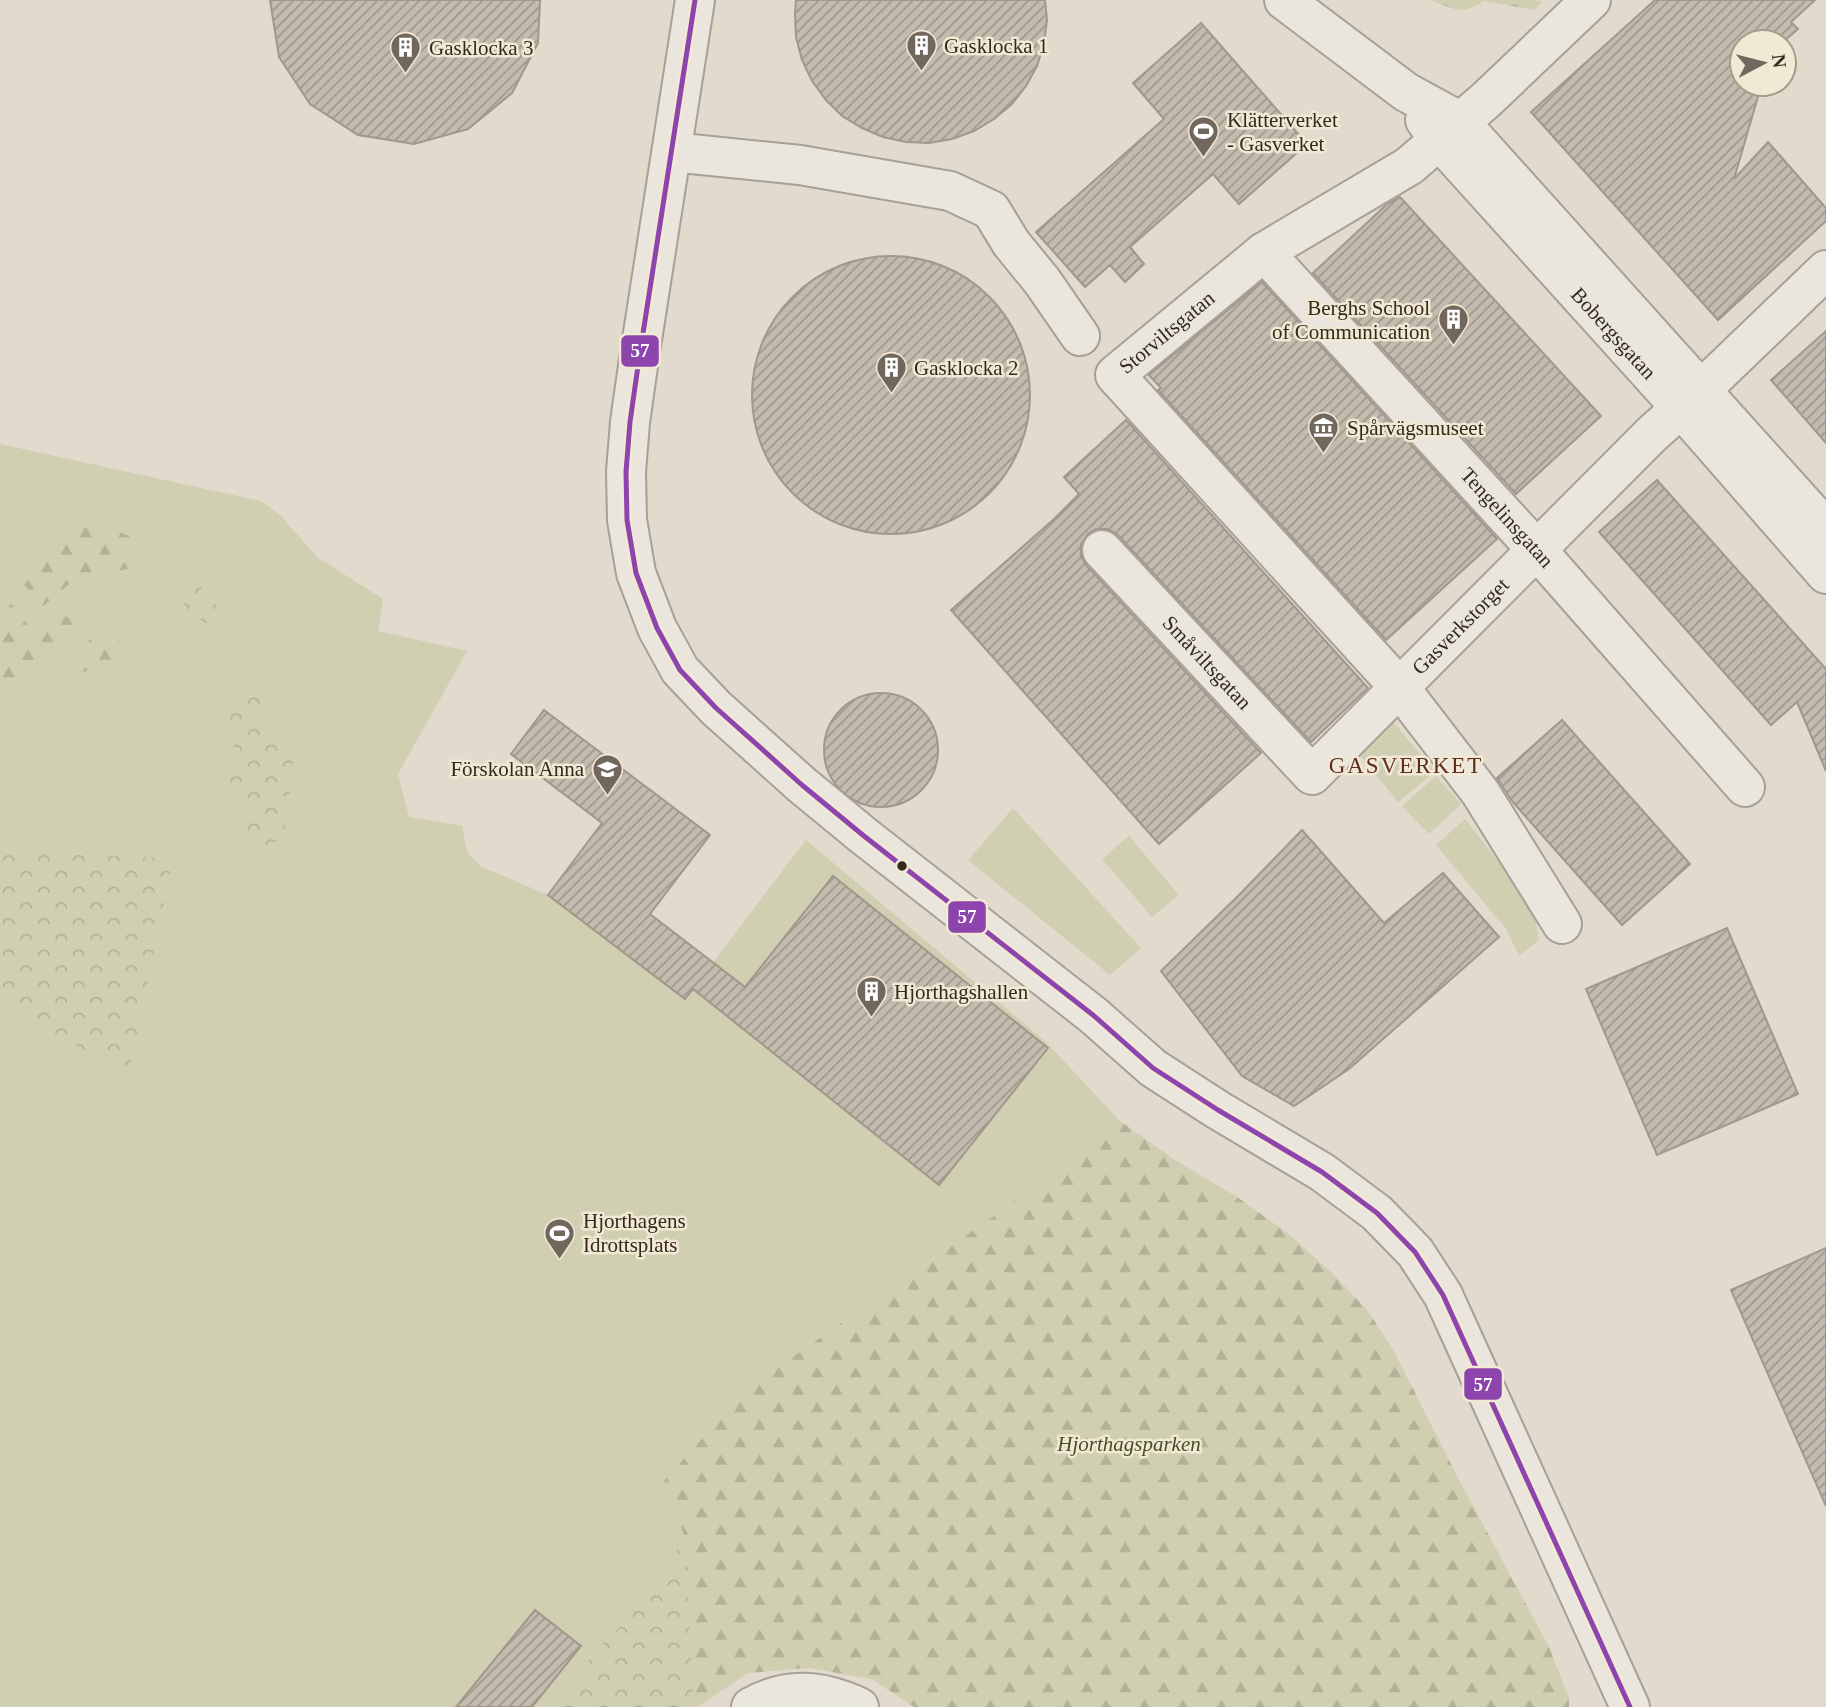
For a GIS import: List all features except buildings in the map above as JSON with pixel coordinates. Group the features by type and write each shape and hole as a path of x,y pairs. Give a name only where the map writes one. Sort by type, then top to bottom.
{"street":[{"path":"695,0 630,422 626,472 626,520 636,573 657,628 680,670 716,708 802,785 1093,1016 1153,1068 1322,1172 1377,1213 1415,1252 1443,1295 1630,1707"},
{"name":"Bobergsgatan","path":"1284,0 1406,92 1449,131 1691,399 1826,529"},
{"name":"Storviltsgatan","path":"1400,688 1115,375 1264,252 1409,166 1486,100 1591,0"},
{"path":"672,152 800,165 950,191 991,210 1011,243 1042,281 1080,336"},
{"name":"Tengelinsgatan","path":"1264,252 1536,549 1745,787"},
{"name":"Gasverkstorget","path":"1312,775 1652,434 1826,270"},
{"name":"Bobergsgatan","path":"1691,399 1826,574"},
{"name":"Småviltsgatan","path":"1102,550 1312,775"},
{"path":"1400,688 1480,792 1562,923"},
{"path":"751,1707 766,1699 801,1692 836,1696 859,1707"}],"green space":[{"path":"1430,0 1542,2 1534,10 1484,1 1476,6 1457,10"},
{"name":"Hjorthagens Idrottsplats","path":"0,444 261,501 280,515 317,557 383,599 378,631 467,651 398,774 409,817 462,826 467,852 480,866 548,895 685,999 806,840 1046,1042 1120,1121 1100,1139 991,1218 747,1389 665,1481 684,1535 662,1584 595,1652 552,1707 0,1707 0,1007 129,1072 172,859 0,849"},
{"path":"103,524 137,540 136,567 73,581 43,606 18,578 70,529"},
{"path":"193,579 226,615 221,623 205,623 186,608 177,591"},
{"path":"11,604 29,626 62,614 79,623 47,656 24,690 0,697 0,615"},
{"path":"94,634 120,636 117,658 79,674 70,667"},
{"path":"250,695 261,700 267,728 282,730 293,764 294,790 285,796 275,797 273,806 283,810 288,818 280,836 273,843 254,848 239,838 240,823 252,823 254,806 228,790 234,752 222,712 236,696"},
{"path":"1394,723 1435,772 1398,802 1358,753"},
{"path":"1436,776 1461,804 1429,834 1402,806"},
{"path":"1013,808 1141,948 1110,975 968,860"},
{"path":"1465,819 1533,905 1539,940 1519,956 1506,929 1436,845"},
{"path":"1129,836 1179,895 1152,917 1102,859"},
{"path":"0,849 173,859 129,1073 0,1007"},
{"name":"Hjorthagsparken","path":"1120,1121 1290,1235 1368,1311 1395,1353 1458,1478 1549,1647 1569,1698 1569,1707 914,1707 872,1679 808,1668 748,1673 694,1707 684,1535 664,1481 747,1389 991,1218 1100,1139"},
{"path":"684,1535 694,1707 552,1707 595,1652 662,1584"}],"transit line":[{"name":"57","path":"695,0 639,359 626,472 627,520 636,573 657,628 680,670 716,708 802,785 1093,1015 1153,1068 1322,1172 1377,1213 1415,1252 1443,1295 1630,1707"}],"place":[{"name":"Gasklocka 1","path":"921,73"},
{"name":"Gasklocka 3","path":"406,75"},
{"name":"Klätterverket - Gasverket","path":"1204,159"},
{"name":"Berghs School of Communication","path":"1453,347"},
{"name":"Gasklocka 2","path":"891,395"},
{"name":"Spårvägsmuseet","path":"1324,455"},
{"name":"Förskolan Anna","path":"607,796"},
{"name":"Hjorthagshallen","path":"871,1019"},
{"name":"Hjorthagens Idrottsplats","path":"560,1260"}],"district":[{"name":"GASVERKET","path":"1406,765"}]}
